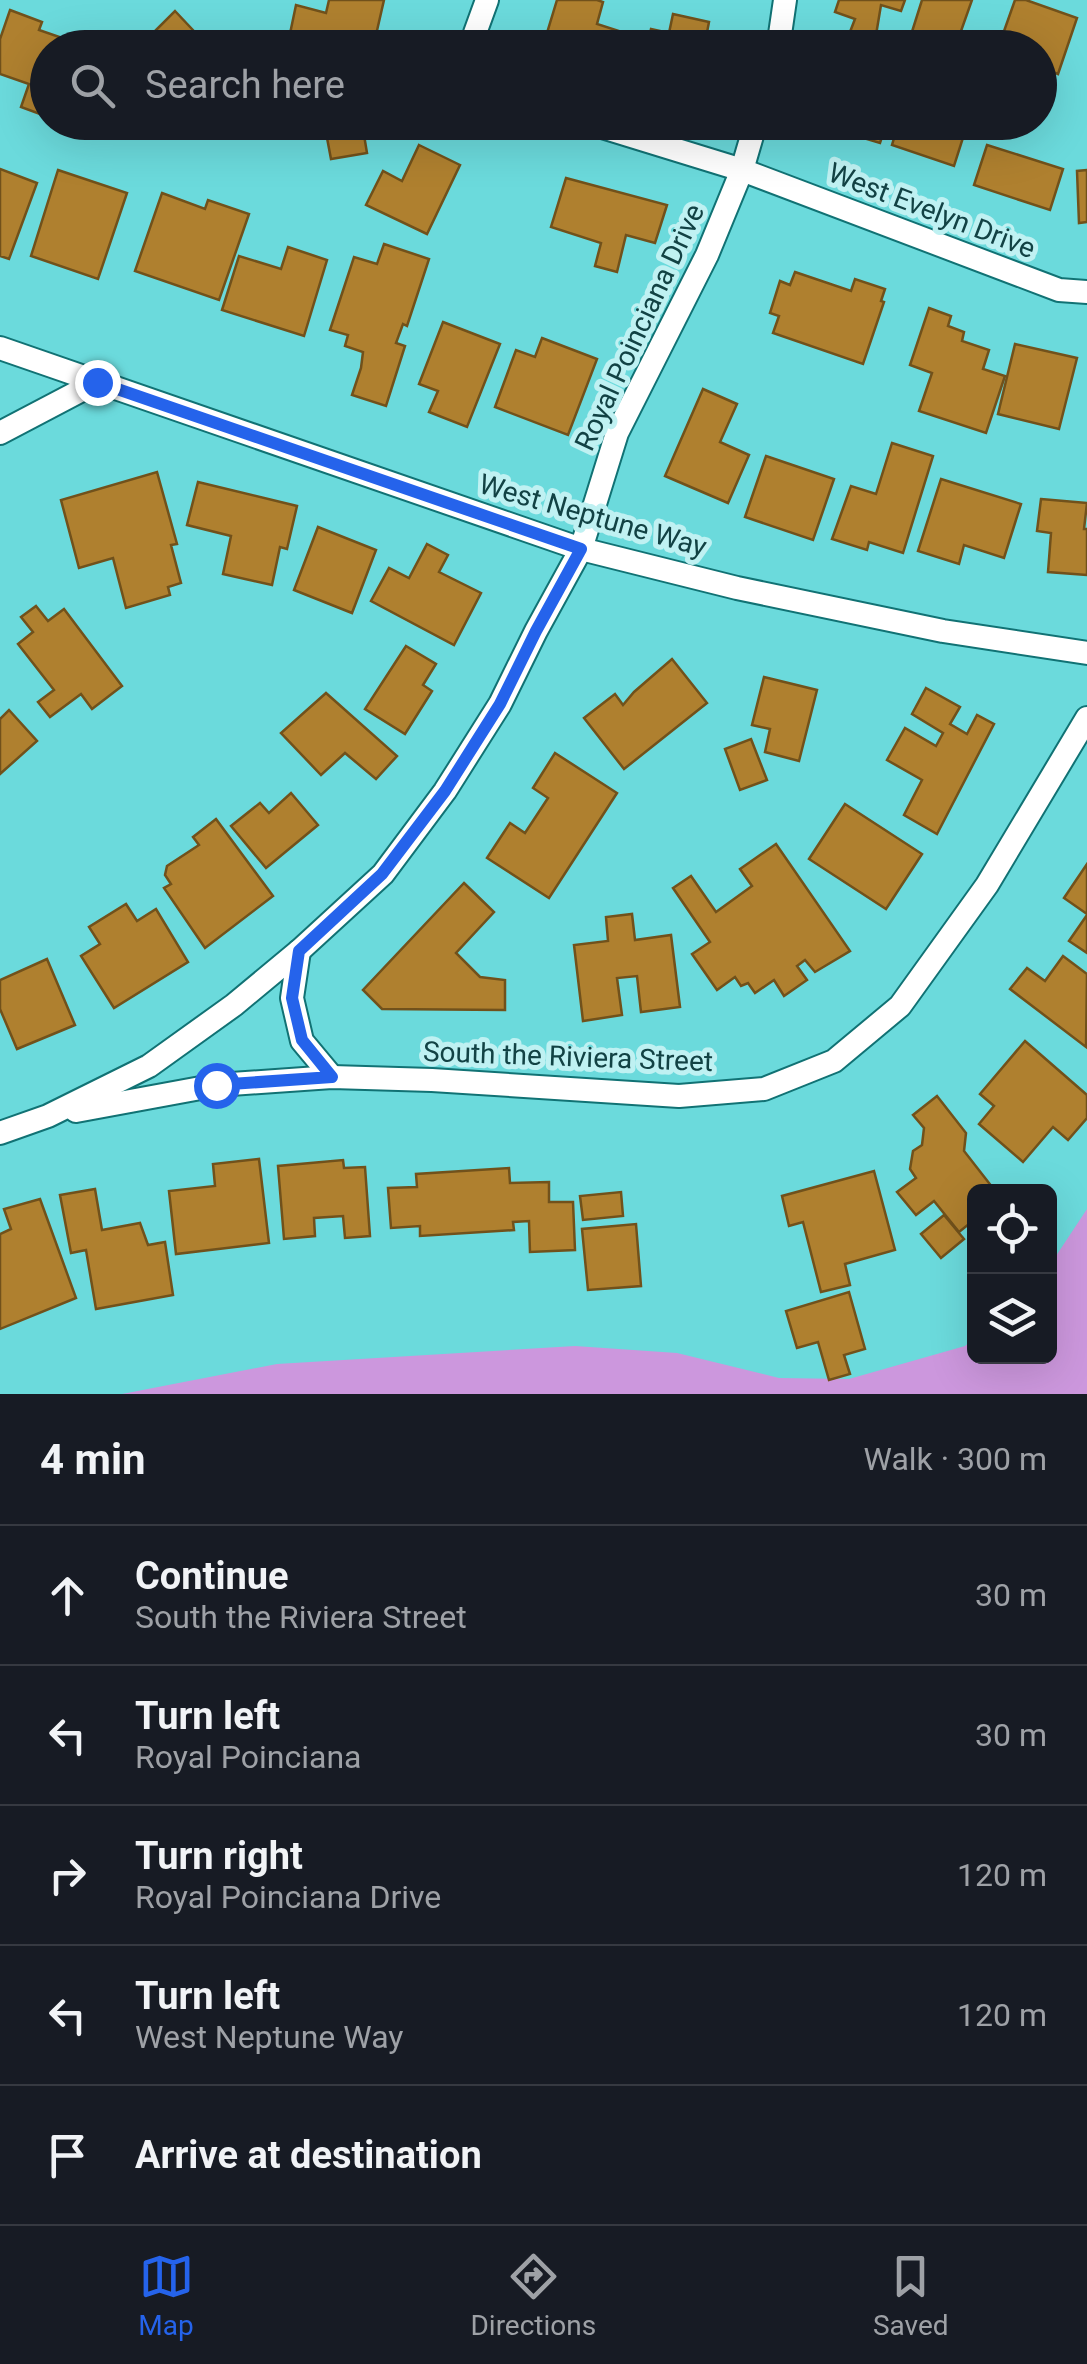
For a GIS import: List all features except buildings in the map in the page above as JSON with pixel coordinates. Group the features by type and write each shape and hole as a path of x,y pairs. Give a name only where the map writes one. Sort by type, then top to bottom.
{"street":[{"path":"476,30 488,0"},
{"path":"781,30 785,0"},
{"name":"West Evelyn Drive","path":"644,140 742,170 1060,290 1087,292"},
{"name":"Royal Poinciana Drive","path":"0,1133 48,1116 148,1066 234,1005 382,874 445,791 500,704 581,549 617,434 707,255 751,140"},
{"name":"West Neptune Way","path":"0,348 581,549 736,588 943,631 1087,652"},
{"path":"0,433 97,382"},
{"name":"South the Riviera Street","path":"48,1116 216,1085 332,1077 679,1096 764,1089 834,1061 900,1006 987,885 1087,718"},
{"path":"299,951 292,998 302,1040 332,1077"}],"shaded area":[{"path":"1087,1209 1087,1394 122,1394 277,1364 575,1346 677,1353 779,1378 849,1379 967,1344 967,1364 1057,1364 1057,1254"}],"route":[{"path":"97,382 581,549 500,704 445,791 382,874 299,951 292,998 302,1040 332,1077 216,1085"}]}
